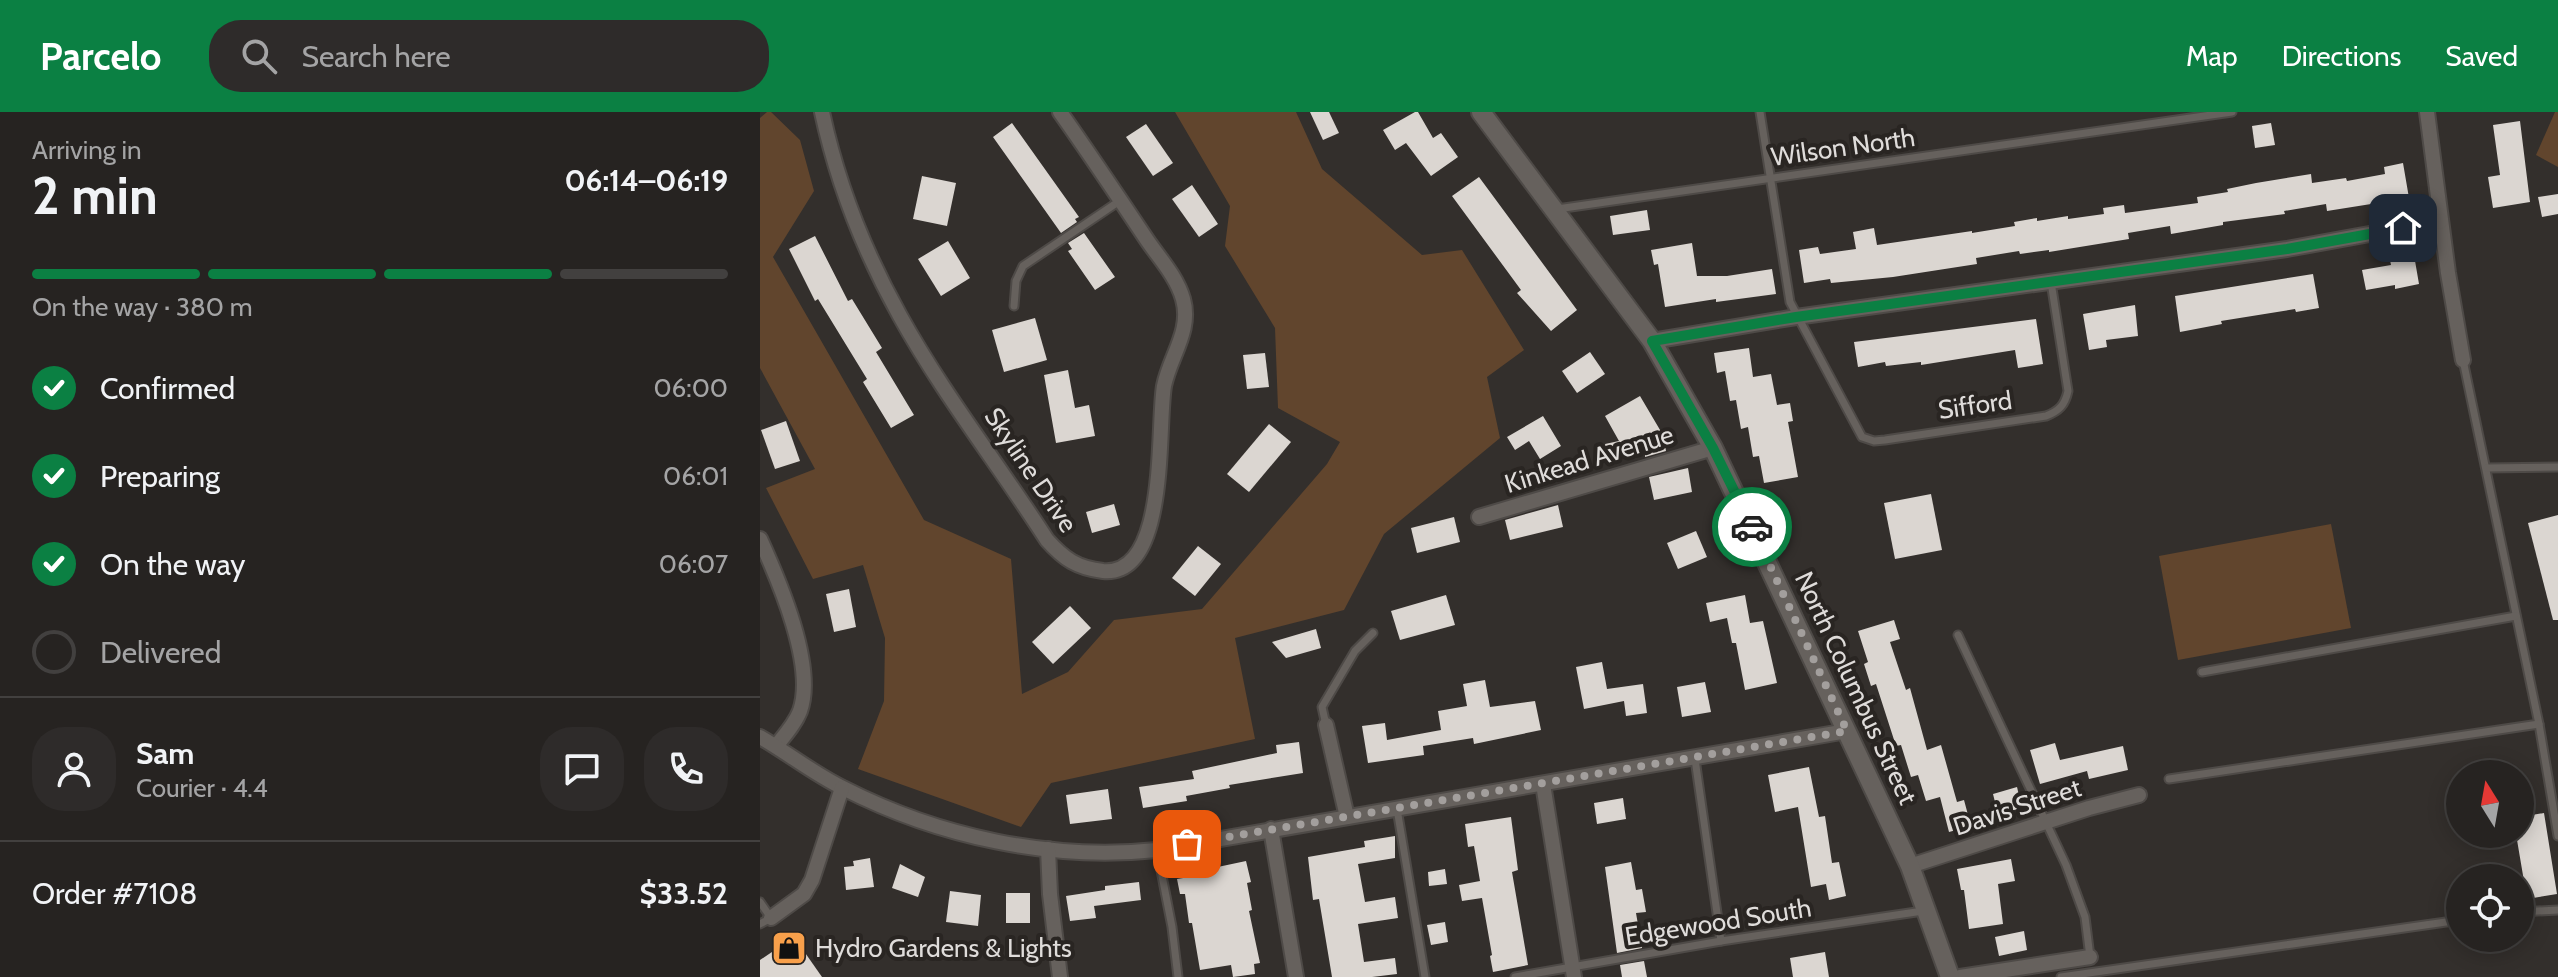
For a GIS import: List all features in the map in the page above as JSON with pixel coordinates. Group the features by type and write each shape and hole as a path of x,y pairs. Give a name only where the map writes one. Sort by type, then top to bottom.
{"main road":[{"name":"North Columbus Street","path":"1481,112 1652,341 1713,448 1910,866 1950,977"}],"street":[{"name":"Skyline Drive","path":"822,112 857,225 900,316 927,360 1047,540 1069,562 1083,568 1108,571 1130,561 1147,540 1153,515 1164,387 1184,333 1186,316 1175,280 1060,112"},
{"path":"2427,112 2463,360"},
{"path":"1652,341 2050,280 2287,249 2441,221"},
{"name":"Kinkead Avenue","path":"1479,517 1713,448"},
{"path":"760,539 795,628 804,690 800,711 776,746"},
{"path":"1326,725 1347,817"},
{"path":"760,737 842,788 936,825 1009,844 1095,854 1157,850 1847,731"},
{"path":"1543,784 1573,972"},
{"path":"766,921 804,894 812,880 842,788"},
{"name":"Davis Street","path":"1910,866 2139,795"},
{"path":"1271,829 1296,977"},
{"path":"1048,849 1060,977"},
{"path":"1960,977 2090,957"}],"lane":[{"path":"1760,112 1790,302 1796,317"},
{"name":"Wilson North","path":"1555,209 2232,112"},
{"path":"1014,306 1016,281 1023,266 1121,200"},
{"name":"Sifford","path":"1796,317 1862,437 1874,441 1885,440 2046,416 2057,411 2066,401 2068,391 2050,280"},
{"path":"2463,360 2539,724 2558,836"},
{"path":"2487,468 2558,467"},
{"path":"2202,672 2516,616"},
{"path":"1326,725 1322,707 1355,651 1373,633"},
{"path":"1958,635 2066,865 2085,917 2090,957"},
{"path":"2169,779 2539,724"},
{"path":"1695,759 1721,941"},
{"path":"1397,809 1425,977"},
{"path":"1157,850 1178,977"},
{"path":"760,902 766,921"},
{"name":"Edgewood South","path":"1515,977 1573,972 1721,941 1928,910"},
{"path":"2534,911 2558,910"},
{"path":"2061,977 2446,922"}],"shaded area":[{"path":"771,112 800,140 814,191 773,257 924,520 1011,559 1022,694 1068,672 1114,620 1202,609 1327,464 1340,442 1278,408 1275,328 1225,246 1230,206 1175,112 1296,112 1322,169 1422,255 1462,250 1524,350 1487,377 1500,438 1384,534 1344,610 1235,638 1255,739 1051,783 1021,827 858,769 884,701 885,638 863,565 813,579 766,488 815,469 760,368 760,118"},
{"path":"2555,112 2558,112 2558,167 2536,155"},
{"path":"2331,524 2351,628 2178,660 2159,556"}],"building":[{"path":"1310,112 1329,112 1339,133 1323,140"},
{"path":"1418,112 1433,138 1441,133 1458,157 1431,176 1406,143 1395,150 1383,130"},
{"path":"2520,121 2530,202 2493,208 2488,177 2500,175 2493,125"},
{"path":"1012,123 1079,217 1075,219 1077,222 1061,233 993,137"},
{"path":"2271,123 2275,145 2255,148 2252,126"},
{"path":"1146,124 1173,163 1153,176 1126,137"},
{"path":"2403,163 2409,198 2327,211 2326,204 2171,234 2170,226 2128,233 2129,239 2049,252 2020,254 2019,251 1976,258 1977,264 1893,277 1804,283 1799,250 1818,247 1820,254 1856,249 1853,232 1874,228 1877,245 2015,226 2014,222 2037,218 2037,221 2104,214 2103,208 2124,205 2125,213 2198,203 2197,197 2228,192 2227,189 2311,174 2312,183 2346,178 2347,181 2385,174 2384,167"},
{"path":"922,176 956,183 947,226 913,219"},
{"path":"1479,177 1577,310 1551,331 1517,293 1521,290 1452,196"},
{"path":"1192,185 1218,224 1199,237 1172,199"},
{"path":"2558,194 2558,214 2542,217 2538,197"},
{"path":"1647,210 1650,230 1613,235 1610,216"},
{"path":"1084,233 1115,277 1095,290 1068,251 1072,249 1068,243"},
{"path":"815,236 848,301 852,299 882,348 876,352 914,415 891,428 863,382 867,379 818,299 815,301 789,249"},
{"path":"948,241 970,278 941,296 918,259"},
{"path":"1692,243 1697,276 1727,276 1772,269 1776,294 1665,307 1658,264 1654,265 1651,250"},
{"path":"2414,255 2419,284 2366,290 2362,270 2391,265 2390,260"},
{"path":"2313,274 2319,308 2221,321 2222,324 2180,332 2175,296"},
{"path":"2135,305 2138,336 2106,340 2107,347 2089,350 2083,314"},
{"path":"1035,318 1047,360 1004,372 992,330"},
{"path":"2036,319 2043,364 2018,368 2015,350 1921,365 1921,362 1886,366 1885,362 1858,367 1854,342"},
{"path":"1749,348 1753,377 1771,374 1777,405 1790,403 1793,421 1788,422 1798,477 1764,483 1759,456 1753,457 1748,427 1741,429 1736,400 1730,401 1725,371 1717,373 1714,353"},
{"path":"1590,352 1605,374 1577,393 1562,371"},
{"path":"1265,353 1269,387 1247,389 1243,355"},
{"path":"1068,370 1075,408 1089,405 1095,436 1056,443 1044,375"},
{"path":"1640,396 1663,435 1666,451 1609,461 1605,444 1619,441 1605,416"},
{"path":"1543,416 1561,446 1540,459 1529,441 1515,450 1507,437"},
{"path":"786,421 800,461 775,469 761,430"},
{"path":"1269,424 1291,442 1249,492 1227,474"},
{"path":"1688,468 1692,492 1654,500 1649,477"},
{"path":"1931,494 1942,550 1895,559 1884,503"},
{"path":"1114,504 1120,525 1092,533 1086,512"},
{"path":"1558,505 1563,527 1510,540 1505,520"},
{"path":"2558,515 2558,620 2553,620 2528,523"},
{"path":"1454,517 1460,542 1417,553 1411,528"},
{"path":"1696,531 1707,557 1678,569 1667,543"},
{"path":"1198,546 1221,564 1195,596 1172,578"},
{"path":"849,589 856,627 834,632 826,594"},
{"path":"1446,595 1455,625 1400,640 1391,611"},
{"path":"1745,595 1750,623 1763,621 1777,683 1745,690 1736,643 1732,643 1727,618 1710,622 1706,603"},
{"path":"1070,606 1091,628 1053,664 1032,642"},
{"path":"1894,620 1900,639 1890,642 1906,690 1910,688 1927,750 1941,745 1957,802 1964,800 1971,826 1949,832 1940,797 1926,801 1918,775 1911,777 1901,745 1896,746 1876,684 1871,686 1864,664 1868,662 1858,631"},
{"path":"1316,629 1321,648 1286,658 1272,642"},
{"path":"1602,662 1607,689 1643,684 1647,713 1626,716 1624,701 1584,709 1576,667"},
{"path":"1485,680 1490,707 1535,701 1541,730 1474,744 1473,738 1423,746 1424,755 1368,763 1362,726 1385,723 1387,740 1441,730 1438,711 1467,706 1463,684"},
{"path":"1705,682 1711,712 1682,717 1677,687"},
{"path":"1299,742 1303,773 1229,785 1230,788 1186,796 1187,801 1143,808 1139,787 1194,779 1192,771 1277,753 1276,745"},
{"path":"2055,743 2060,760 2123,746 2128,770 2089,779 2087,771 2040,784 2030,750"},
{"path":"1809,767 1819,817 1825,816 1832,863 1839,862 1846,896 1829,900 1826,884 1811,887 1798,807 1775,812 1768,775"},
{"path":"2017,787 2022,808 1998,814 1993,794"},
{"path":"1108,789 1112,819 1070,824 1066,795"},
{"path":"1623,798 1626,819 1597,824 1594,803"},
{"path":"2544,813 2557,894 2534,898 2534,864 2521,864 2518,848 2534,848 2534,815"},
{"path":"1511,817 1518,870 1512,872 1528,965 1493,972 1482,898 1462,901 1459,885 1480,881 1474,846 1468,847 1465,824"},
{"path":"1395,836 1395,858 1358,864 1365,902 1395,897 1398,918 1358,924 1364,962 1395,958 1397,974 1332,977 1319,899 1313,900 1308,857 1365,847 1364,841"},
{"path":"870,858 874,887 846,890 844,867 854,866 853,861"},
{"path":"2011,859 2015,881 1998,884 2003,924 1969,929 1964,890 1961,890 1957,869"},
{"path":"1246,861 1251,882 1247,883 1252,910 1249,911 1260,963 1254,964 1255,974 1233,977 1231,965 1200,970 1185,894 1180,894 1177,879 1214,873 1213,868"},
{"path":"1631,862 1636,890 1642,889 1646,912 1636,913 1642,948 1617,953 1605,867"},
{"path":"900,864 925,877 918,897 892,888"},
{"path":"1445,869 1447,884 1429,886 1428,872"},
{"path":"1139,882 1141,900 1094,906 1096,918 1070,921 1066,896 1105,890 1105,886"},
{"path":"950,891 981,895 978,926 946,922"},
{"path":"1006,893 1030,893 1030,923 1006,923"},
{"path":"1445,922 1448,942 1431,945 1427,925"},
{"path":"2024,931 2027,950 1999,956 1995,937"},
{"name":"Hydro Gardens & Lights","path":"794,937 822,977 760,977 760,960"},
{"path":"1825,952 1829,977 1793,977 1790,958"},
{"path":"1644,961 1647,977 1622,977 1620,965"}],"way so far":[{"path":"1187,844 1847,731 1752,527"}],"place":[{"name":"Hydro Gardens & Lights","path":"789,948"}],"route":[{"path":"1752,527 1713,448 1652,341 2050,280 2287,249 2403,228"}]}
